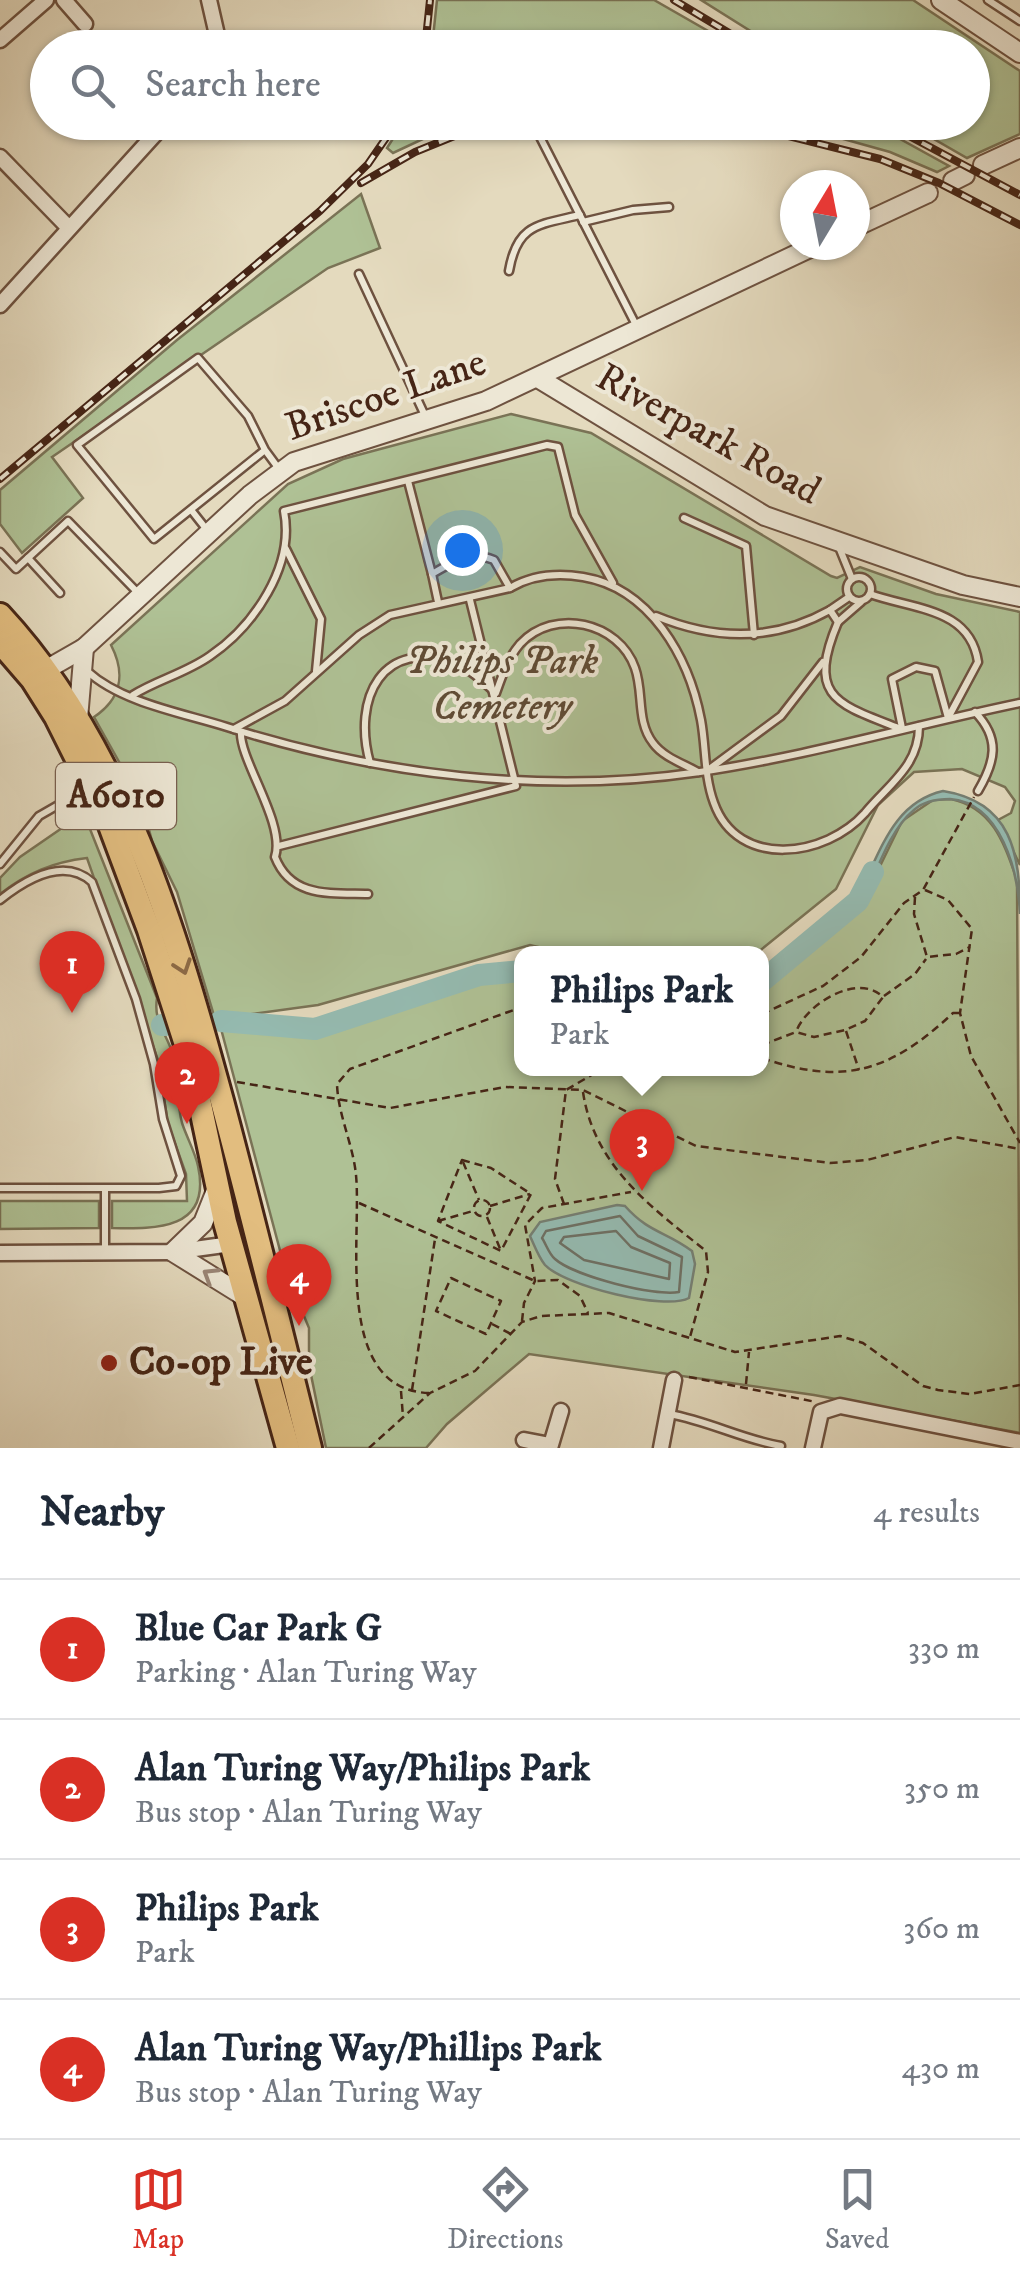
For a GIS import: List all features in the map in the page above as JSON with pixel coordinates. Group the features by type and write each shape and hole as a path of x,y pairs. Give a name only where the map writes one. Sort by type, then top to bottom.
{"highway":[{"name":"A6010","path":"0,615 45,681 78,719 123,810 166,919 216,1080 310,1448"},
{"name":"A6010","path":"0,642 45,681 92,786 169,986 190,1057 231,1244 288,1448"},
{"path":"231,1244 259,1238"}],"street":[{"path":"0,40 46,0"},
{"path":"64,0 85,24"},
{"path":"210,0 216,30"},
{"path":"940,0 985,30"},
{"path":"990,33 1020,53"},
{"path":"0,306 150,140"},
{"path":"983,166 1020,148"},
{"path":"0,156 69,228"},
{"path":"870,220 928,193"},
{"name":"Briscoe Lane","path":"45,681 83,657 140,595 280,470 427,421 538,378 785,260"},
{"name":"Riverpark Road","path":"538,378 766,516 963,585 1020,597"},
{"path":"78,719 83,657"},
{"path":"173,1252 203,1223 217,1187"},
{"path":"0,1253 173,1252 231,1244"},
{"path":"173,1252 247,1298"},
{"path":"661,1448 674,1380"},
{"path":"813,1448 826,1409 1020,1442"},
{"path":"524,1440 550,1446 561,1410"}],"lane":[{"path":"988,0 1020,21"},
{"path":"541,140 639,330"},
{"path":"509,271 515,244 523,233 537,225 669,207"},
{"path":"359,274 427,421"},
{"path":"264,450 192,512 154,538 77,445 198,358 248,416 264,450 280,470"},
{"path":"316,672 322,618 286,549 284,511 554,444 580,526 613,583 654,616 690,630 754,635 796,625 849,597"},
{"path":"408,481 438,602"},
{"path":"192,512 210,534"},
{"path":"684,518 746,546 754,635"},
{"path":"0,552 16,570 68,521 140,595"},
{"path":"836,541 852,579"},
{"path":"132,696 208,658 243,626 286,549"},
{"path":"432,574 457,559 485,556 494,560 510,588"},
{"path":"28,558 60,593"},
{"path":"237,730 284,701 390,615 438,602 470,600 524,580 556,575 613,583"},
{"path":"852,579 867,580 870,594"},
{"path":"849,597 847,585 852,579"},
{"path":"703,772 781,716 823,662 838,622 870,594"},
{"path":"870,594 952,618 966,628 978,662 948,719"},
{"path":"849,597 862,601"},
{"path":"278,846 516,786 470,600"},
{"path":"830,610 838,622"},
{"path":"654,616 692,687 703,772 714,803 732,829 763,846 802,850 820,845 859,819 908,767 919,726"},
{"path":"496,693 519,646 538,632 573,623 604,632 624,646 636,670 642,720 654,746 703,772"},
{"path":"83,657 98,681 237,730 370,763 517,780 703,772 1020,703"},
{"path":"370,763 362,728 367,698 372,684 397,663 436,658 462,665 496,693"},
{"path":"174,660 181,671"},
{"path":"823,662 825,681 840,706 902,729"},
{"path":"902,729 892,679 916,667 936,671 948,719"},
{"path":"975,712 989,731 994,754 975,795"},
{"path":"237,730 253,764 278,846 278,865 302,888 368,894"},
{"path":"0,864 38,816 92,786"},
{"path":"0,900 42,874 69,872 87,877 128,971 182,1176 170,1188 0,1188"},
{"path":"105,1189 105,1253"},
{"path":"668,1414 711,1422 734,1436 781,1446"}],"path":[{"path":"769,1011 823,986 861,956 904,902 924,890 975,795"},
{"path":"924,890 948,900 965,916 972,930 960,1013 971,1056 1020,1146"},
{"path":"916,896 914,914 928,957"},
{"path":"769,1042 796,1032 814,1037 865,1021 883,996 915,974 928,957 956,954 970,947"},
{"path":"823,986 831,997"},
{"path":"796,1032 807,1013 831,997 861,987 870,987 883,996"},
{"path":"430,1393 401,1389 380,1370 364,1335 356,1255 358,1202 351,1142 337,1084 350,1069 514,1010"},
{"path":"769,1060 808,1074 859,1070 898,1054 953,1013 960,1013"},
{"path":"845,1030 859,1070"},
{"path":"566,1090 590,1076"},
{"path":"216,1080 390,1108 505,1087 583,1090 673,1138 718,1150 845,1164 955,1137 1020,1146"},
{"path":"564,1206 554,1179 566,1090"},
{"path":"583,1090 588,1128 631,1192 706,1251 708,1272 690,1338"},
{"path":"920,1143 924,1150"},
{"path":"462,1160 491,1168 531,1194"},
{"path":"462,1160 479,1201 490,1206 531,1194"},
{"path":"438,1222 462,1160"},
{"path":"522,1322 524,1302 535,1281 524,1235 534,1216 542,1208 631,1192"},
{"path":"501,1251 531,1194"},
{"path":"475,1210 479,1201"},
{"path":"358,1202 535,1281 558,1280 580,1296 588,1313"},
{"path":"486,1215 490,1206"},
{"path":"438,1222 475,1210 486,1215 501,1251"},
{"path":"525,1210 534,1216"},
{"path":"438,1222 501,1251"},
{"path":"412,1391 435,1238"},
{"path":"451,1278 502,1301 491,1324 486,1334 436,1311 451,1278"},
{"path":"425,1303 438,1307"},
{"path":"369,1448 430,1393 475,1370 522,1322 541,1316 588,1313 630,1318 716,1348 749,1351 840,1336 862,1343 898,1370 938,1390 970,1394 1020,1385"},
{"path":"491,1324 511,1334"},
{"path":"745,1386 749,1351"},
{"path":"674,1380 675,1374 815,1398 826,1409"},
{"path":"401,1389 403,1419"},
{"path":"384,1425 389,1432"}],"green space":[{"path":"437,0 654,0 706,30 434,30"},
{"path":"701,0 913,0 958,30 749,30"},
{"path":"990,51 1020,71 1020,134 967,158 936,140 990,140"},
{"path":"392,140 421,140 393,153 387,148"},
{"path":"847,140 902,140 949,166 937,172 890,152"},
{"path":"361,194 380,248 328,268 52,457 83,498 22,553 0,524 0,490 177,340"},
{"name":"Philips Park Cemetery","path":"511,414 591,433 831,576 837,578 860,567 936,594 1020,612 1020,865 998,820 1011,813 1015,801 1005,787 962,769 914,772 878,805 836,889 766,946 514,946 514,950 318,1005 215,1019 177,892 152,841 142,803 94,717 110,702 118,685 118,666 111,645 288,484 343,459"},
{"path":"951,799 977,810 987,819 1001,840 1017,880 1020,1433 814,1395 529,1354 447,1424 426,1448 326,1448 309,1365 309,1328 286,1273 220,1025 315,1032 481,977 514,974 514,1076 769,1076 769,978 843,912 862,903 902,821 933,800"},
{"path":"78,817 88,824 157,998 159,1021 175,1063 182,1123 198,1166 197,1203 189,1214 162,1226 112,1228 112,1201 187,1201 186,1174 168,1124 158,1060 87,858 41,870 0,894 0,878 20,857"},
{"path":"0,1201 99,1201 99,1228 0,1229"}],"water":[{"path":"943,791 984,806 998,819 1014,852 1020,914 1010,860 994,826 968,803 950,799 926,803 905,819 890,841 862,903 857,897 899,819 925,797"},
{"path":"625,1206 642,1222 692,1251 695,1264 689,1298 659,1301 616,1294 573,1281 545,1265 530,1236 540,1222"}],"waterway":[{"path":"769,975 858,901 873,872"},
{"path":"221,1021 315,1029 479,975 514,972"}],"railway":[{"path":"427,30 430,0"},
{"path":"674,0 724,30"},
{"path":"0,479 320,211 368,164 385,140"},
{"path":"361,183 445,140"},
{"path":"804,140 880,159 939,183 1020,225"},
{"path":"917,140 1020,195"}],"place":[{"name":"Blue Car Park G","path":"72,1013"},
{"name":"Alan Turing Way/Philips Park","path":"187,1124"},
{"name":"Philips Park","path":"642,1191"},
{"name":"Alan Turing Way/Phillips Park","path":"299,1326"},
{"name":"Co-op Live","path":"109,1363"}]}
